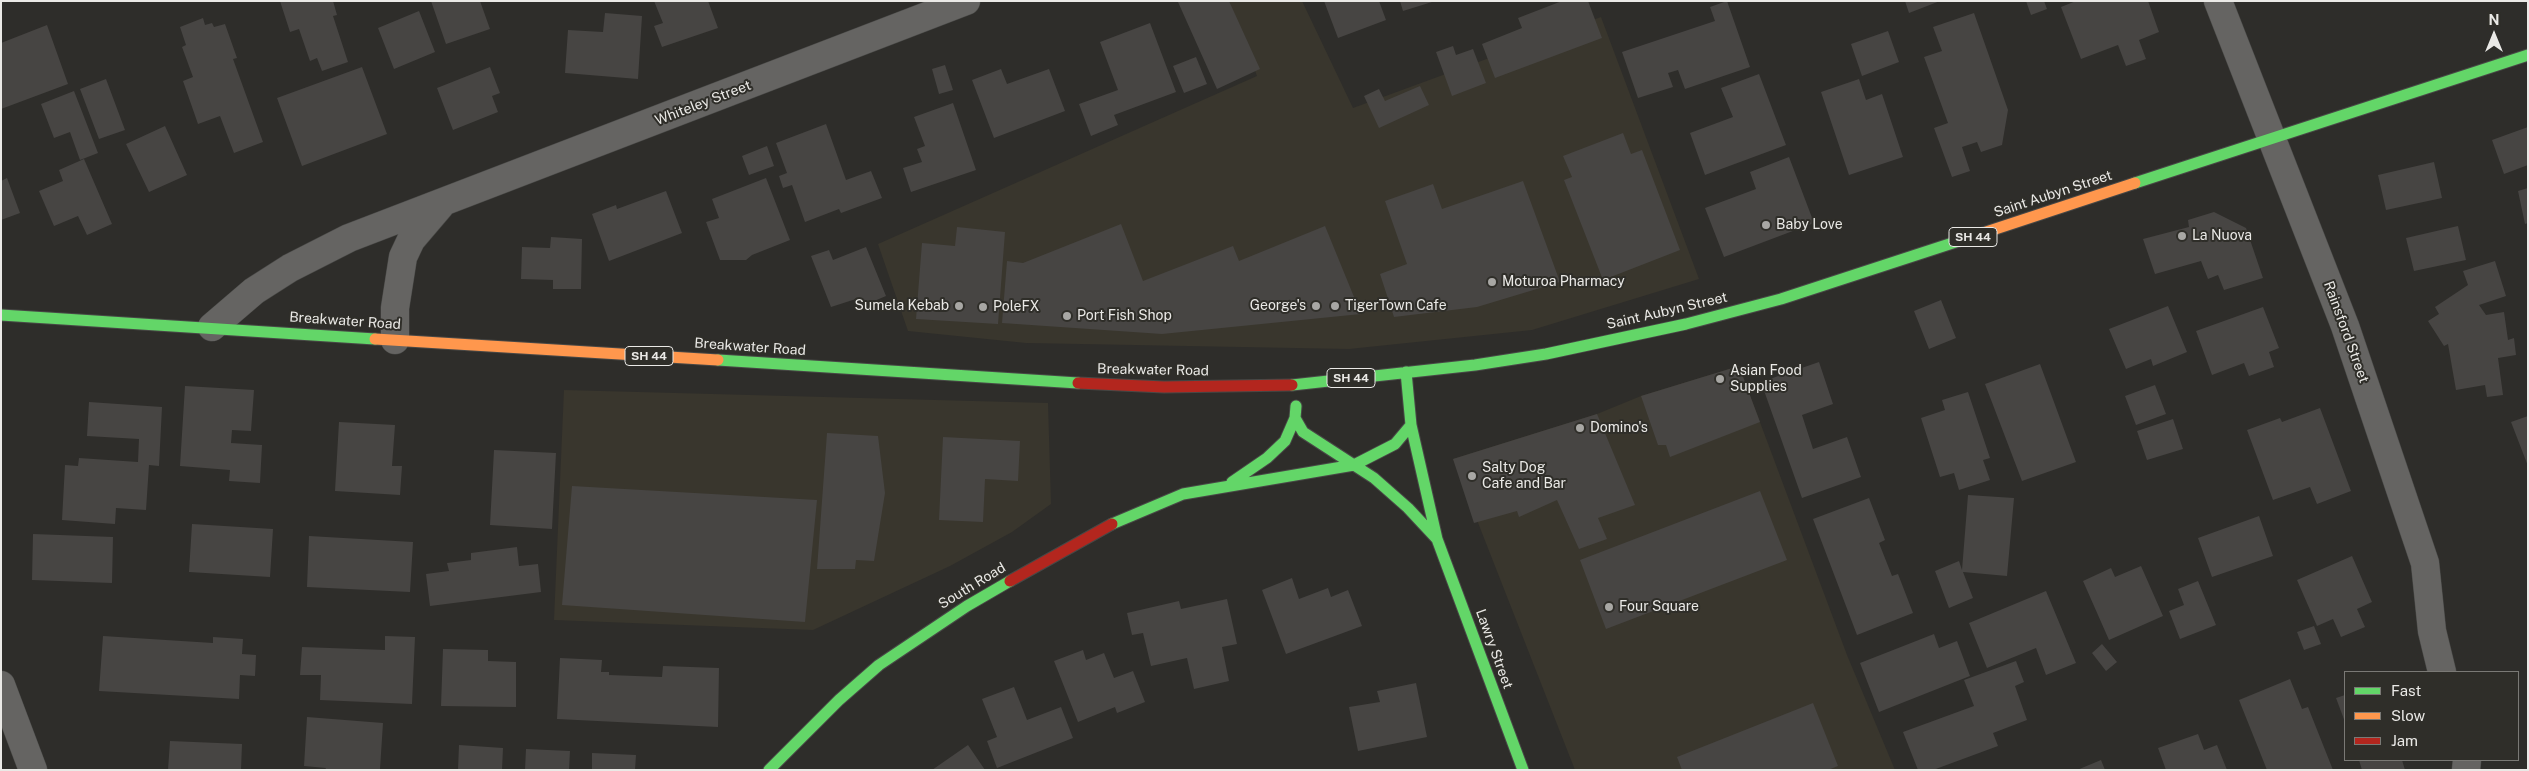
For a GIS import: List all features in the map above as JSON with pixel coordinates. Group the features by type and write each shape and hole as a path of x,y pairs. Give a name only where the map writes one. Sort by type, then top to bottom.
{"main road":[{"name":"Saint Aubyn Street","path":"1406,372 1546,354 1686,324 1771,302 2528,55"},
{"name":"Breakwater Road","path":"1,315 1164,387 1297,384 1406,372"},
{"name":"Lawry Street","path":"1406,372 1411,425 1437,539 1523,770"},
{"path":"1295,418 1297,384"},
{"name":"Lawry Street","path":"1295,418 1303,432 1374,478 1408,508 1437,539"},
{"name":"South Road","path":"1227,486 1278,448 1285,441 1295,418"},
{"name":"South Road","path":"769,770 839,700 879,665 967,606 1055,554 1130,515 1183,494 1354,464 1396,444 1411,425"}],"street":[{"name":"Whiteley Street","path":"212,327 254,291 320,251 349,238 441,205 966,1"},
{"name":"Rainsford Street","path":"2218,1 2345,326 2425,563 2432,631 2442,671"},
{"name":"Whiteley Street","path":"395,340 395,308 403,257 411,240 441,205"},
{"path":"1,685 33,770"}],"shaded area":[{"path":"1229,1 1302,1 1353,108 1601,17 1699,279 1532,330 1349,349 1026,343 908,331 878,244 1257,76"},
{"path":"1739,366 1847,655 1895,770 1575,770 1453,459 1597,414 1641,396"},
{"path":"564,390 1048,403 1051,504 1012,532 950,566 813,630 554,620"}],"building":[{"path":"280,1 333,1 337,15 333,16 348,62 322,71 317,58 310,61 299,29 290,32"},
{"path":"431,1 480,1 490,29 446,44"},
{"path":"654,1 708,1 718,28 662,47 654,26 663,23"},
{"path":"1229,1 1260,69 1217,89 1178,2"},
{"path":"1324,1 1379,1 1386,20 1338,38"},
{"path":"1400,1 1432,1 1432,2 1403,11"},
{"path":"1562,1 1588,1 1602,38 1495,78 1482,44 1522,28 1518,18"},
{"path":"1727,1 1750,67 1685,89 1678,70 1668,73 1673,87 1638,98 1622,52 1715,21 1710,7"},
{"path":"1905,1 1940,1 1909,13"},
{"path":"2026,1 2044,1 2047,9 2031,15"},
{"path":"2076,1 2148,1 2159,32 2139,40 2146,59 2126,66 2118,45 2081,59 2061,7"},
{"path":"419,11 435,52 394,69 378,28"},
{"path":"605,13 642,16 638,79 565,73 568,30 603,32"},
{"path":"1974,13 2008,110 2002,145 1981,152 1977,142 1962,147 1970,171 1952,177 1934,128 1948,123 1924,57 1942,51 1933,27"},
{"path":"203,18 205,25 212,23 214,27 225,24 237,58 233,59 263,142 234,153 220,116 198,124 183,81 193,77 182,47 186,45 180,27"},
{"path":"1150,23 1176,92 1114,115 1118,125 1091,136 1079,104 1118,90 1100,42"},
{"path":"47,25 68,84 1,109 1,43"},
{"path":"1888,31 1899,62 1862,76 1851,44"},
{"path":"1453,46 1456,55 1473,49 1486,83 1452,96 1436,52"},
{"path":"1196,57 1207,84 1184,93 1173,66"},
{"path":"945,65 953,90 939,94 932,69"},
{"path":"362,67 387,134 302,166 277,98"},
{"path":"490,67 500,93 492,96 498,112 453,130 437,88"},
{"path":"1001,69 1007,84 1049,69 1065,111 994,138 972,80"},
{"path":"1759,74 1786,145 1705,175 1690,133 1733,117 1721,88"},
{"path":"106,79 125,130 99,139 80,89"},
{"path":"1859,79 1866,100 1882,94 1903,157 1849,175 1821,92"},
{"path":"1420,86 1429,105 1379,128 1364,96 1379,89 1385,101"},
{"path":"74,91 98,153 80,160 70,132 54,138 41,104"},
{"path":"953,103 976,170 911,192 903,168 922,162 917,149 925,146 914,117"},
{"path":"826,124 846,180 871,171 882,198 841,213 839,209 805,222 792,185 783,188 779,176 787,173 776,143"},
{"path":"165,126 187,175 149,192 126,144"},
{"path":"2528,127 2528,165 2504,174 2492,140"},
{"path":"1623,133 1631,154 1642,150 1680,250 1603,280 1564,180 1572,177 1563,156"},
{"path":"767,146 774,166 749,175 742,156"},
{"path":"1789,157 1814,223 1724,257 1705,208 1756,189 1750,172"},
{"path":"84,159 112,224 87,235 78,216 54,226 39,191 63,181 59,170"},
{"path":"2434,162 2442,198 2386,210 2378,175"},
{"path":"7,178 20,213 1,220 1,181"},
{"path":"766,178 790,240 752,255 746,260 720,260 706,222 719,218 712,199"},
{"path":"1523,181 1560,282 1477,307 1394,317 1380,274 1407,264 1385,201 1433,184 1442,209"},
{"path":"2528,188 2528,223 2525,224 2518,191"},
{"path":"666,191 682,233 609,261 592,214 616,205 617,209"},
{"path":"2214,212 2246,228 2263,278 2224,290 2218,275 2208,279 2201,261 2155,274 2143,239 2189,227 2188,220"},
{"path":"1121,224 1143,281 1233,246 1239,261 1325,226 1361,314 1162,334 1002,323 1007,261 1023,263"},
{"path":"2458,226 2466,260 2414,271 2406,238"},
{"path":"957,227 1005,232 998,324 916,319 922,243 955,246"},
{"path":"551,237 582,239 581,289 553,289 553,280 521,279 522,247 550,248"},
{"path":"866,247 886,296 860,307 859,298 831,307 811,256 829,250 833,260"},
{"path":"2495,261 2506,296 2479,305 2486,315 2504,312 2508,340 2514,338 2516,355 2498,358 2503,395 2487,397 2485,385 2456,390 2448,344 2444,346 2428,321 2439,314 2435,307 2468,285 2463,271"},
{"path":"1941,300 1956,338 1929,349 1914,311"},
{"path":"2168,306 2187,352 2153,366 2151,359 2126,369 2109,329"},
{"path":"2263,307 2279,348 2269,352 2274,367 2249,376 2244,363 2212,375 2196,331"},
{"path":"1819,362 1833,404 1802,415 1813,449 1847,437 1861,477 1802,498 1761,382"},
{"path":"2040,364 2076,462 2022,481 1985,384"},
{"path":"1739,366 1760,422 1670,457 1666,445 1658,445 1641,396"},
{"path":"2155,385 2166,414 2136,425 2125,396"},
{"path":"185,386 254,390 251,431 232,430 231,443 262,445 260,483 229,481 230,470 180,466"},
{"path":"1968,392 1990,458 1983,460 1990,480 1959,490 1954,473 1940,477 1921,418 1945,410 1942,400"},
{"path":"89,402 162,407 159,466 149,465 146,510 116,508 115,524 62,520 65,465 78,466 79,458 138,462 139,439 87,436"},
{"path":"2320,408 2351,491 2317,504 2310,487 2273,500 2247,430 2280,418 2282,422"},
{"path":"1597,414 1635,505 1598,518 1607,539 1579,549 1557,500 1519,517 1517,511 1474,523 1453,459"},
{"path":"2528,416 2528,466 2511,422"},
{"path":"2173,419 2183,449 2147,460 2137,431"},
{"path":"339,422 395,425 392,466 402,466 400,495 335,491"},
{"path":"827,433 878,436 885,493 874,561 856,560 855,569 817,569"},
{"path":"943,437 1020,441 1018,481 985,479 983,522 939,520"},
{"path":"494,450 556,453 552,529 490,525"},
{"path":"572,486 817,500 805,622 562,605"},
{"path":"1760,491 1787,560 1606,629 1580,560"},
{"path":"1968,495 2014,498 2007,576 1963,572 1973,598 1949,608 1935,571 1959,561 1962,570"},
{"path":"1869,498 1885,540 1879,543 1892,576 1898,574 1913,613 1857,635 1813,519"},
{"path":"2259,516 2273,556 2212,577 2198,538"},
{"path":"192,524 273,529 270,577 189,572"},
{"path":"33,534 113,537 112,583 32,580"},
{"path":"309,536 413,542 410,592 307,587"},
{"path":"517,547 519,566 538,564 541,592 430,606 426,574 449,571 447,563 471,560 471,553"},
{"path":"2352,556 2372,602 2357,609 2365,627 2341,637 2333,619 2317,626 2297,580"},
{"path":"2141,566 2163,616 2109,640 2083,581 2111,568 2115,577"},
{"path":"1292,578 1299,599 1328,588 1331,597 1348,590 1362,626 1286,654 1262,590"},
{"path":"2198,581 2216,625 2180,639 2169,611 2184,605 2178,589"},
{"path":"2046,591 2076,663 2046,675 2036,648 1987,668 1969,623"},
{"path":"1227,599 1237,644 1222,647 1229,681 1194,689 1187,658 1151,666 1143,633 1132,635 1127,613 1179,601 1181,609"},
{"path":"2314,626 2321,644 2304,650 2297,632"},
{"path":"1934,634 1939,648 1957,641 1970,676 1879,712 1860,663"},
{"path":"103,636 213,643 213,637 243,639 242,654 256,655 255,676 240,675 239,699 99,691"},
{"path":"385,636 415,637 412,704 320,700 321,675 300,675 302,647 385,650"},
{"path":"2102,644 2117,662 2106,671 2092,653"},
{"path":"443,649 488,650 488,661 516,662 516,707 441,706"},
{"path":"1083,650 1086,660 1104,653 1114,678 1133,671 1145,702 1117,713 1115,707 1078,722 1054,661"},
{"path":"560,658 602,660 601,672 609,672 609,675 662,677 663,666 719,668 718,727 557,719"},
{"path":"2016,661 2024,682 2015,686 2027,720 1993,733 1998,746 1933,770 1918,770 1903,732 1974,706 1964,680"},
{"path":"2290,679 2302,709 2308,707 2333,770 2267,770 2239,700"},
{"path":"1416,683 1427,737 1358,751 1349,707 1380,702 1377,691"},
{"path":"1014,687 1027,720 1061,707 1073,738 997,768 987,741 997,737 982,699"},
{"path":"2344,695 2344,719 2336,698"},
{"path":"1813,703 1838,766 1828,770 1682,770 1677,757"},
{"path":"307,717 383,723 380,769 325,770 326,768 304,766"},
{"path":"2198,734 2204,750 2217,745 2227,770 2166,770 2158,748"},
{"path":"170,741 242,744 241,770 168,770"},
{"path":"459,745 503,748 502,770 458,770"},
{"path":"968,745 985,770 932,770"},
{"path":"526,749 570,751 569,770 525,770"},
{"path":"592,753 636,755 635,770 592,770"},
{"path":"2101,760 2105,770 2077,770"},
{"path":"2359,761 2402,761 2405,770 2362,770"}],"traffic: fast":[{"path":"2135,183 2528,55"},
{"path":"1292,385 1475,365 1546,354 1686,324 1781,299 1971,237"},
{"path":"1,315 375,339"},
{"path":"718,360 1078,383"},
{"path":"1406,372 1411,425 1437,539 1523,770"},
{"path":"1232,482 1267,458 1285,441 1295,418 1296,406"},
{"path":"1295,418 1303,432 1374,478 1408,508 1436,538"},
{"path":"1112,524 1183,494 1354,465 1395,444 1411,425"},
{"path":"769,770 839,700 879,665 967,606 1010,581"}],"traffic: slow":[{"path":"1971,237 2135,183"},
{"path":"375,339 718,360"}],"traffic: jam":[{"path":"1078,383 1164,387 1292,385"},
{"path":"1010,581 1112,524"}],"place":[{"name":"Baby Love","path":"1766,225"},
{"name":"La Nuova","path":"2182,236"},
{"name":"Moturoa Pharmacy","path":"1492,282"},
{"name":"Sumela Kebab","path":"959,306"},
{"name":"George's","path":"1316,306"},
{"name":"TigerTown Cafe","path":"1335,306"},
{"name":"PoleFX","path":"983,307"},
{"name":"Port Fish Shop","path":"1067,316"},
{"name":"Asian Food Supplies","path":"1720,379"},
{"name":"Domino's","path":"1580,428"},
{"name":"Salty Dog Cafe and Bar","path":"1472,476"},
{"name":"Four Square","path":"1609,607"}]}
